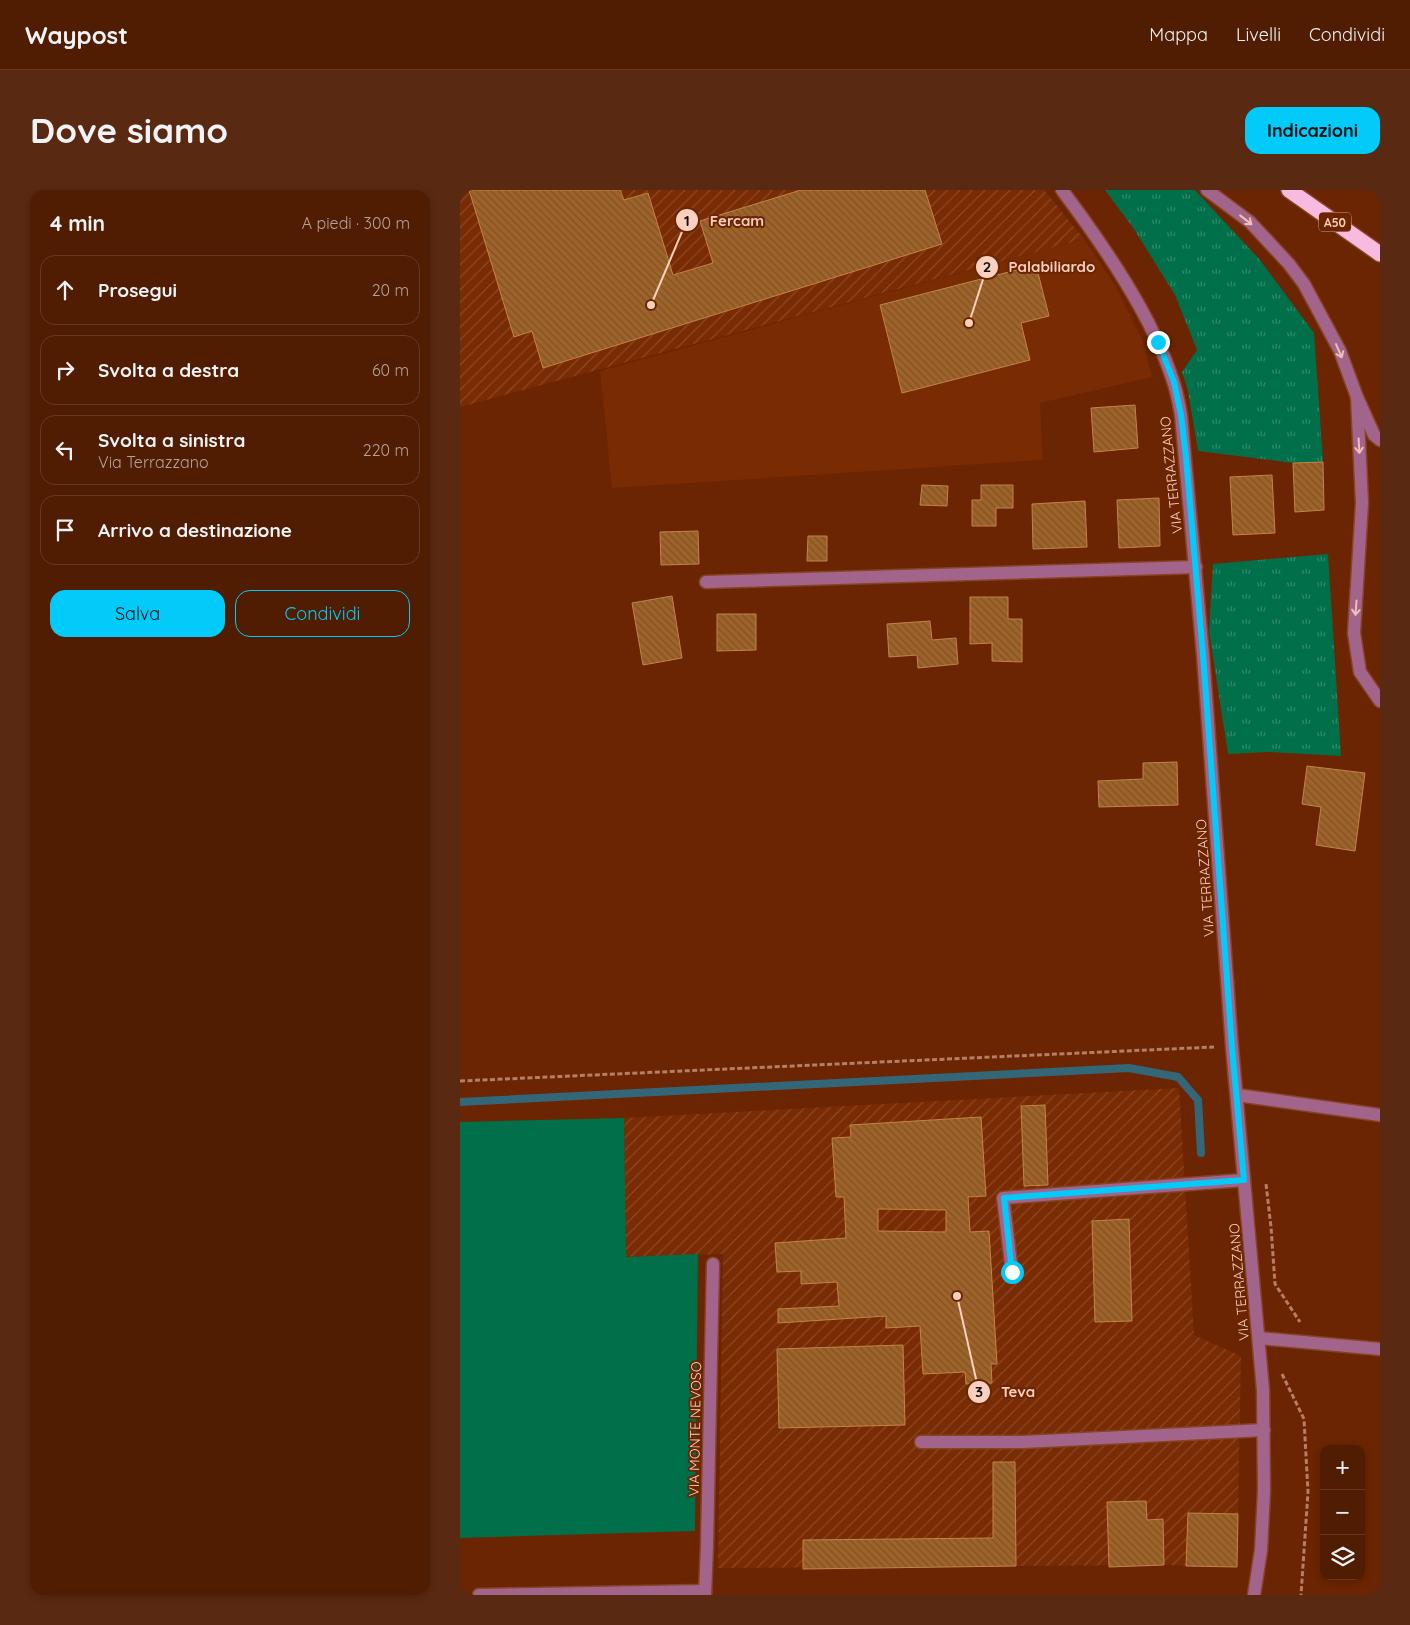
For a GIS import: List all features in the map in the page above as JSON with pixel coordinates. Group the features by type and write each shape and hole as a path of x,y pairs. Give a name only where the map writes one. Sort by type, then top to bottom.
{"highway":[{"name":"A50","path":"1289,190 1380,254"}],"street":[{"name":"VIA TERRAZZANO","path":"1062,190 1106,253 1158,342 1174,382 1181,415 1196,567 1232,1047 1264,1390 1264,1491 1261,1550 1254,1595"},
{"path":"1207,190 1250,222 1289,264 1304,284 1340,351 1357,397 1374,434 1380,440"},
{"path":"1357,397 1362,503 1354,634 1360,672 1380,701"},
{"path":"706,582 1196,567"},
{"path":"1237,1095 1380,1115"},
{"path":"1012,1272 1004,1198 1244,1180"},
{"name":"VIA MONTE NEVOSO","path":"705,1593 713,1264"},
{"path":"1259,1338 1380,1350"},
{"path":"921,1442 1023,1442 1264,1430"},
{"path":"479,1595 705,1593"}],"path":[{"path":"460,1081 1232,1047"},
{"path":"1266,1181 1275,1294"},
{"path":"1275,1284 1301,1323"},
{"path":"1281,1372 1304,1418 1308,1492 1301,1595"}],"shaded area":[{"path":"460,190 1044,190 1084,239 460,407"},
{"path":"1084,239 1115,285 1142,339 1152,377 1040,403 1043,460 612,488 600,371"},
{"path":"1179,1088 1194,1335 1241,1356 1237,1567 1164,1565 718,1568 723,1254 626,1257 624,1118"}],"green space":[{"path":"1105,190 1195,190 1260,260 1314,333 1323,462 1293,463 1198,451 1188,391 1182,372 1197,350 1175,295 1134,229"},
{"path":"1328,554 1341,756 1268,752 1228,754 1209,631 1213,564"},
{"path":"624,1118 626,1257 698,1254 695,1531 460,1538 460,1122"}],"building":[{"path":"469,190 620,190 624,200 648,193 673,275 713,263 700,221 801,190 925,190 942,244 543,368 532,331 514,337"},
{"path":"1036,265 1049,316 1021,323 1030,360 902,393 880,305"},
{"path":"1135,405 1138,448 1094,452 1091,408"},
{"path":"1323,462 1324,510 1295,512 1293,463"},
{"path":"1272,475 1275,533 1233,535 1230,477"},
{"path":"922,485 948,486 947,506 920,505"},
{"path":"981,485 1013,485 1013,508 996,508 996,526 972,526 972,500 981,500"},
{"path":"1159,498 1160,546 1119,548 1117,500"},
{"path":"1085,501 1087,547 1033,549 1032,504"},
{"path":"698,531 699,564 661,565 660,532"},
{"path":"808,536 827,536 827,561 807,561"},
{"path":"672,596 682,658 643,665 632,603"},
{"path":"970,597 1008,597 1008,619 1022,619 1022,662 992,661 992,643 970,644"},
{"path":"717,614 756,614 756,650 717,651"},
{"path":"930,621 932,640 956,638 958,664 918,668 917,655 889,657 887,624"},
{"path":"1177,762 1178,805 1099,807 1098,781 1143,779 1143,763"},
{"path":"1307,766 1365,773 1355,851 1316,845 1321,807 1302,804"},
{"path":"1045,1105 1048,1185 1024,1186 1021,1106"},
{"path":"981,1117 986,1196 968,1197 970,1232 989,1231 997,1364 991,1364 992,1383 966,1384 965,1372 923,1374 920,1326 886,1328 886,1316 778,1323 778,1309 839,1306 837,1282 801,1284 801,1271 777,1272 775,1243 846,1238 844,1197 836,1197 832,1138 851,1137 850,1125","holes":["878,1209 946,1210 946,1232 878,1231"]},
{"path":"1129,1219 1132,1321 1095,1322 1092,1221"},
{"path":"903,1345 905,1425 779,1428 777,1349"},
{"path":"993,1462 1015,1462 1016,1566 803,1569 803,1540 993,1538"},
{"path":"1146,1501 1147,1520 1163,1519 1164,1565 1109,1567 1107,1502"},
{"path":"1188,1513 1238,1514 1237,1567 1186,1566"}],"waterway":[{"path":"460,1102 1129,1068 1178,1077 1198,1100 1201,1153"}],"place":[{"name":"Fercam","path":"651,305"},
{"name":"Palabiliardo","path":"969,323"},
{"name":"Teva","path":"957,1296"}],"route":[{"path":"1012,1272 1004,1198 1244,1180 1186,457 1181,415 1174,382 1158,342"}]}
